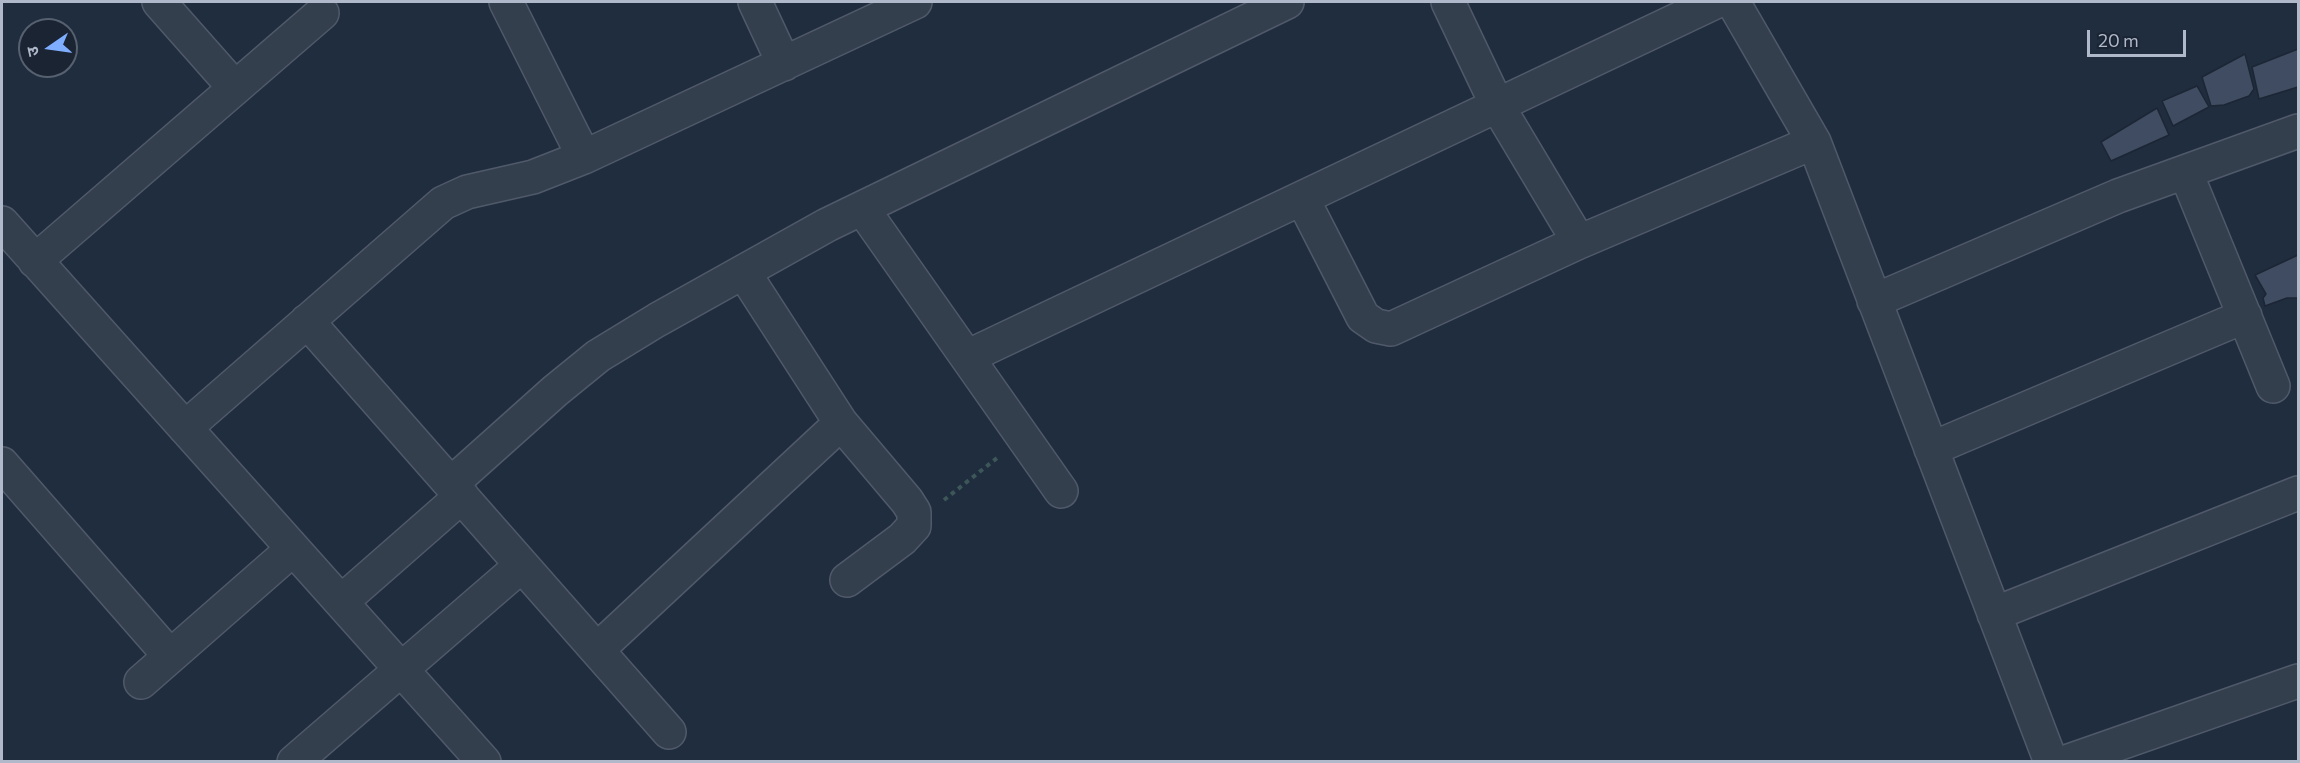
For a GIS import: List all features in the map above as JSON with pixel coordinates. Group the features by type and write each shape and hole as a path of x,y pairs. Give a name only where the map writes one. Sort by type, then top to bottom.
{"street":[{"path":"159,2 236,88"},
{"path":"506,2 584,157"},
{"path":"755,2 784,64"},
{"path":"185,428 443,203 467,192 533,177 584,157 915,2"},
{"path":"1448,2 1497,105 1579,242"},
{"path":"967,357 1715,2"},
{"path":"1733,2 1814,142 2051,762"},
{"path":"341,602 555,391 598,356 657,320 862,208 1269,5"},
{"path":"35,261 322,13"},
{"path":"1874,301 2118,196 2298,131"},
{"path":"1302,198 1363,317 1376,326 1391,329 1579,242 1814,142"},
{"path":"2186,173 2273,386"},
{"path":"862,208 1061,491"},
{"path":"2,224 484,762"},
{"path":"744,273 841,423 914,512 914,525 902,539 847,580"},
{"path":"1931,449 2245,316"},
{"path":"307,321 669,732"},
{"path":"597,650 841,423"},
{"path":"2,464 170,656"},
{"path":"1994,614 2298,493"},
{"path":"141,682 293,549"},
{"path":"294,762 522,565"},
{"path":"2066,762 2298,681"}],"path":[{"path":"914,525 1023,437"}],"building":[{"path":"2298,49 2298,87 2259,99 2252,67"},
{"path":"2245,54 2254,89 2249,96 2224,105 2211,106 2202,77"},
{"path":"2197,86 2209,107 2173,126 2162,101"},
{"path":"2157,108 2169,135 2111,161 2101,142"},
{"path":"2298,255 2298,298 2287,298 2265,306 2263,298 2266,294 2255,275"}]}
